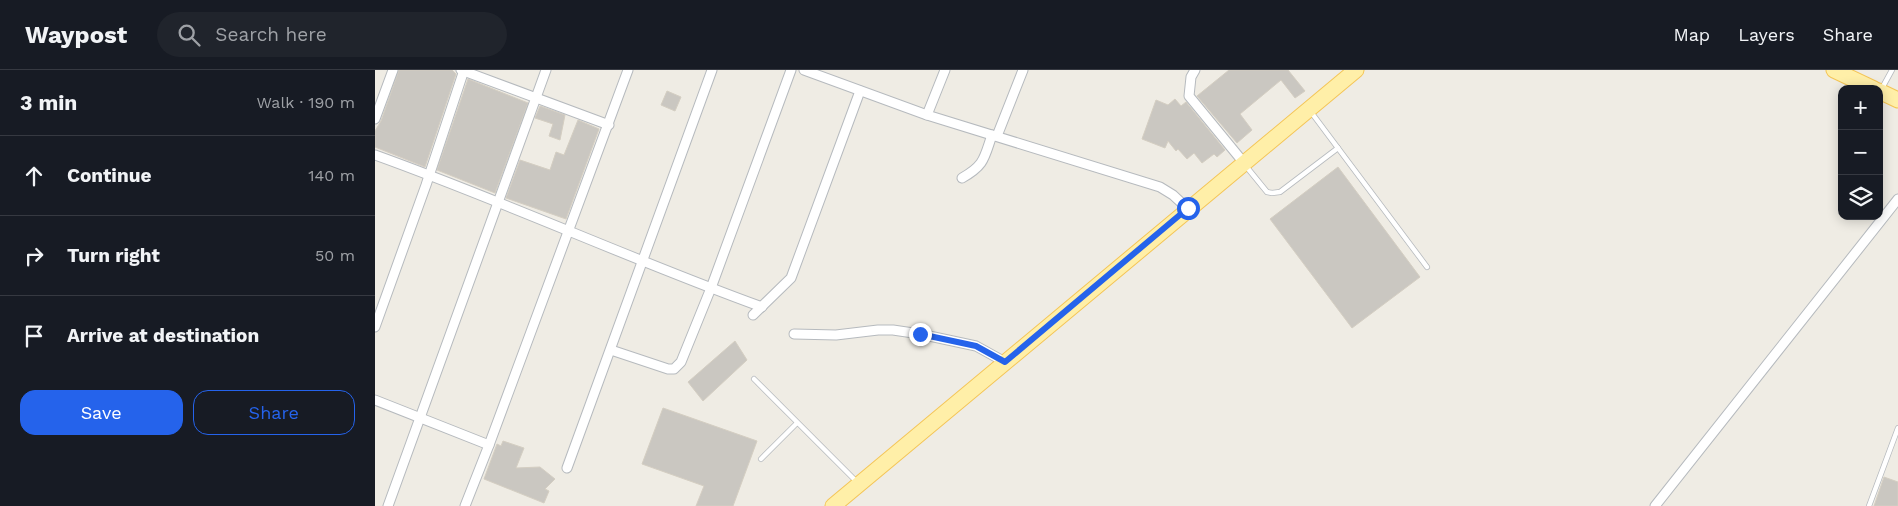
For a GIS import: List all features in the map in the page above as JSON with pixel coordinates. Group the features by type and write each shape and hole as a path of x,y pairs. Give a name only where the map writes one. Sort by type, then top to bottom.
{"main road":[{"path":"833,506 1188,208 1356,70"},
{"path":"1834,70 1865,85"},
{"path":"1883,93 1898,100"}],"street":[{"path":"375,119 393,70"},
{"path":"375,326 430,175 463,70 609,125"},
{"path":"388,506 546,70"},
{"path":"465,506 628,70"},
{"path":"567,468 712,70"},
{"path":"611,350 659,367 674,369 681,362 711,288 791,70"},
{"path":"804,70 927,115 1160,187 1188,208"},
{"path":"927,115 945,70"},
{"path":"962,178 979,168 983,162 1023,70"},
{"path":"1195,70 1191,76 1189,96 1244,163"},
{"path":"753,315 791,278 860,91"},
{"path":"375,155 499,201 642,262 762,307"},
{"path":"1655,506 1898,199"},
{"path":"793,334 836,335 878,330 902,332 976,346 1005,362"},
{"path":"375,400 489,445"}],"lane":[{"path":"1882,85 1891,70"},
{"path":"1309,109 1427,267"},
{"path":"1244,163 1267,192 1276,193 1338,148"},
{"path":"754,379 860,484"},
{"path":"761,459 797,423"},
{"path":"1869,506 1898,428"}],"building":[{"path":"399,70 452,70 456,74 425,167 375,147 375,131 381,121"},
{"path":"1229,70 1288,70 1305,91 1295,98 1281,80 1240,114 1252,130 1237,143 1197,96"},
{"path":"468,79 528,103 495,193 437,170"},
{"path":"667,91 681,97 675,111 661,105"},
{"path":"1175,99 1181,106 1186,102 1225,150 1217,157 1214,154 1202,163 1194,153 1187,159 1178,149 1176,151 1168,141 1165,148 1142,139 1156,100 1168,105"},
{"path":"540,106 565,115 560,140 549,136 553,124 535,118"},
{"path":"578,120 599,129 566,219 506,198 520,160 550,170 556,152 564,155"},
{"path":"1338,167 1420,277 1352,328 1270,219"},
{"path":"735,341 747,360 703,401 688,382"},
{"path":"663,408 757,441 733,506 696,506 704,486 642,464"},
{"path":"503,441 524,448 516,468 540,467 555,479 545,489 549,491 544,503 484,479 497,444 501,446"},
{"path":"1884,477 1898,482 1898,506 1874,506"}],"route":[{"path":"920,334 976,346 1005,362 1188,208"}]}
